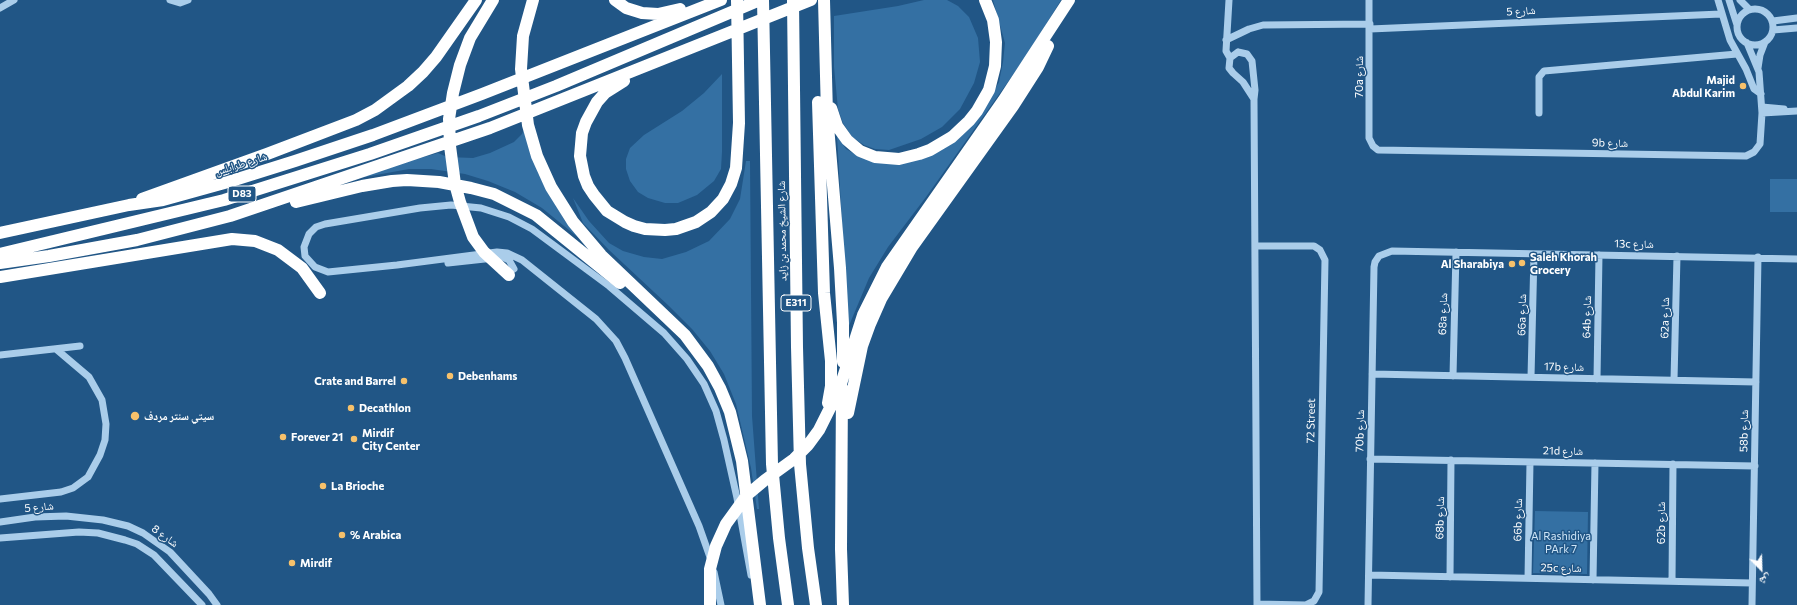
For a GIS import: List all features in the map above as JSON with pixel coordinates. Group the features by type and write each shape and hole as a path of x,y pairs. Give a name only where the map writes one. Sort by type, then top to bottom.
{"highway":[{"path":"129,205 160,192 236,166 331,130 375,110 403,91 423,72 436,57 476,0"},
{"path":"493,0 470,38 460,65 453,93 449,119 452,165 455,184 473,237 484,252 510,273"},
{"path":"533,0 523,36 521,69 528,125 542,166 562,205 586,238 685,335 708,366 720,388 730,412 742,461 760,600"},
{"path":"615,0 634,11 650,14 666,13 686,8 705,6"},
{"name":"شارع طرابلس","path":"0,233 129,205 163,200 228,182 373,135 482,94 720,0"},
{"path":"661,60 614,86 597,102 586,122 581,139 580,156 584,176 588,186 607,211 634,226 644,229 665,230 686,226 705,217 723,199 734,176 737,160 739,123 737,0"},
{"name":"D83","path":"0,254 224,200 370,154 479,116 556,86 760,0"},
{"name":"شارع الشيخ محمد بن زايد","path":"763,0 772,464 779,538 788,605"},
{"name":"شارع الشيخ محمد بن زايد","path":"793,0 797,347 800,464 808,548 816,605"},
{"path":"230,216 490,128 811,0"},
{"path":"816,0 824,293 832,374 829,398 823,422"},
{"path":"824,0 827,114 843,323 841,549 844,605"},
{"path":"826,81 831,109 837,126 846,140 860,150 875,157 899,158 919,154 941,144 961,130 973,116 983,101 992,78 996,60 996,42 993,20 985,0"},
{"path":"841,456 851,394 859,358 870,324 882,299 912,247 1026,86 1038,67 1071,0"},
{"path":"710,605 709,580 713,557 721,534 732,514 756,487 801,452 813,438 839,390 856,332 870,299 887,267 1003,101 1071,0"},
{"path":"0,263 69,253 138,240 230,216 362,186 392,181 434,182 471,188 494,194 536,215 621,284 660,311"},
{"path":"0,277 232,238 255,241 278,250 302,268 320,293"}],"street":[{"path":"0,8 14,0"},
{"path":"170,0 180,3 188,0"},
{"path":"1229,0 1226,51 1230,58"},
{"name":"70a شارع","path":"1369,0 1369,138 1371,144 1378,150"},
{"path":"1718,0 1721,14 1737,54 1746,69 1754,89 1762,94"},
{"path":"1729,0 1737,26 1741,38 1747,43 1754,45 1765,42 1770,37 1773,30 1773,20 1765,11 1757,8 1749,9 1742,14 1737,26"},
{"path":"1740,0 1749,9"},
{"name":"شارع 5","path":"1226,40 1249,29 1263,25 1370,27 1721,14"},
{"path":"1773,20 1797,18"},
{"path":"1773,30 1797,28"},
{"name":"9b شارع","path":"1758,68 1760,54 1765,42"},
{"name":"9b شارع","path":"1378,150 1746,156 1754,152 1760,144 1762,110 1762,94 1758,68 1747,43"},
{"path":"1254,99 1243,82 1231,71 1228,65 1230,58 1235,54 1241,52 1247,54 1251,58 1255,90 1257,604"},
{"path":"1539,113 1539,77 1544,71 1737,54"},
{"path":"1762,110 1794,111"},
{"path":"721,605 712,563 699,526 625,358 616,341 603,326 522,260 508,253 497,252 397,265 323,271 315,267 308,260 304,251 305,242 312,230 324,224 420,208 450,205 466,206 495,212 521,222 543,236 609,286 664,333 696,371 704,384 716,411 733,476 750,570 760,600"},
{"name":"72 Street","path":"1255,246 1314,246 1320,250 1325,260 1319,592 1314,601 1306,605 1257,604"},
{"name":"13c شارع","path":"1377,259 1382,254 1392,251 1758,257 1797,259"},
{"name":"68a شارع","path":"1452,376 1456,252"},
{"name":"66a شارع","path":"1531,377 1534,254"},
{"name":"64b شارع","path":"1597,379 1599,255"},
{"name":"62a شارع","path":"1674,380 1677,256"},
{"path":"397,265 414,266 500,257 506,258 510,273"},
{"name":"58b شارع","path":"1752,605 1758,257"},
{"name":"70b شارع","path":"1368,605 1374,267 1377,259"},
{"path":"0,355 80,346"},
{"path":"0,499 61,492 73,488 88,477 100,455 105,440 106,424 104,408 100,396 94,384 83,371 56,349"},
{"name":"17b شارع","path":"1372,374 1756,382"},
{"name":"21d شارع","path":"1370,459 1755,466"},
{"name":"68b شارع","path":"1450,577 1451,460"},
{"name":"66b شارع","path":"1528,578 1530,462"},
{"path":"1593,580 1595,463"},
{"name":"62b شارع","path":"1672,581 1673,464"},
{"name":"شارع 5","path":"0,522 49,516 80,517"},
{"name":"شارع 8","path":"80,517 103,520 128,526 153,539 178,560 217,605"},
{"name":"شارع 8","path":"0,538 79,532 112,535 137,544 147,550 163,563 202,605"},
{"name":"25c شارع","path":"1369,575 1752,583"}],"green space":[{"path":"924,0 947,0 958,6 969,17 978,38 980,62 974,83 960,109 942,127 921,139 889,150 875,149 864,145 852,137 843,123 838,109 834,67 834,16 898,6"},
{"path":"993,0 1061,0 1027,55 926,197 888,247 869,278 848,328 837,136 846,149 860,157 882,163 957,140 979,118 999,82 1005,43"},
{"path":"722,74 721,169 714,181 697,195 678,203 665,203 648,198 638,192 630,181 626,169 626,159 630,148 644,135 682,111 704,93"},
{"path":"526,125 530,148 538,173 565,221 580,239 542,208 515,192 488,181 465,174 431,169 409,169 365,177 363,174 438,153 447,157 473,158 490,153 514,142 522,134"},
{"path":"746,161 750,161 752,416 759,509 757,509 751,468 736,404 724,374 710,351 692,329 609,250 583,223 573,198 589,221 609,243 623,251 644,257 662,259 686,252 709,241 730,219 740,199"},
{"path":"1770,179 1797,179 1797,212 1770,212"},
{"name":"Al Rashidiya PArk 7","path":"1535,511 1588,512 1587,574 1533,573"}],"place":[{"name":"Majid Abdul Karim","path":"1743,86"},
{"name":"Saleh Khorah Grocery","path":"1522,263"},
{"name":"Al Sharabiya","path":"1512,264"},
{"name":"Debenhams","path":"450,376"},
{"name":"Crate and Barrel","path":"404,381"},
{"name":"Decathlon","path":"351,408"},
{"name":"سيتي سنتر مردف","path":"135,416"},
{"name":"Forever 21","path":"283,437"},
{"name":"Mirdif City Center","path":"354,439"},
{"name":"La Brioche","path":"323,486"},
{"name":"% Arabica","path":"342,535"},
{"name":"Mirdif","path":"292,563"}]}
